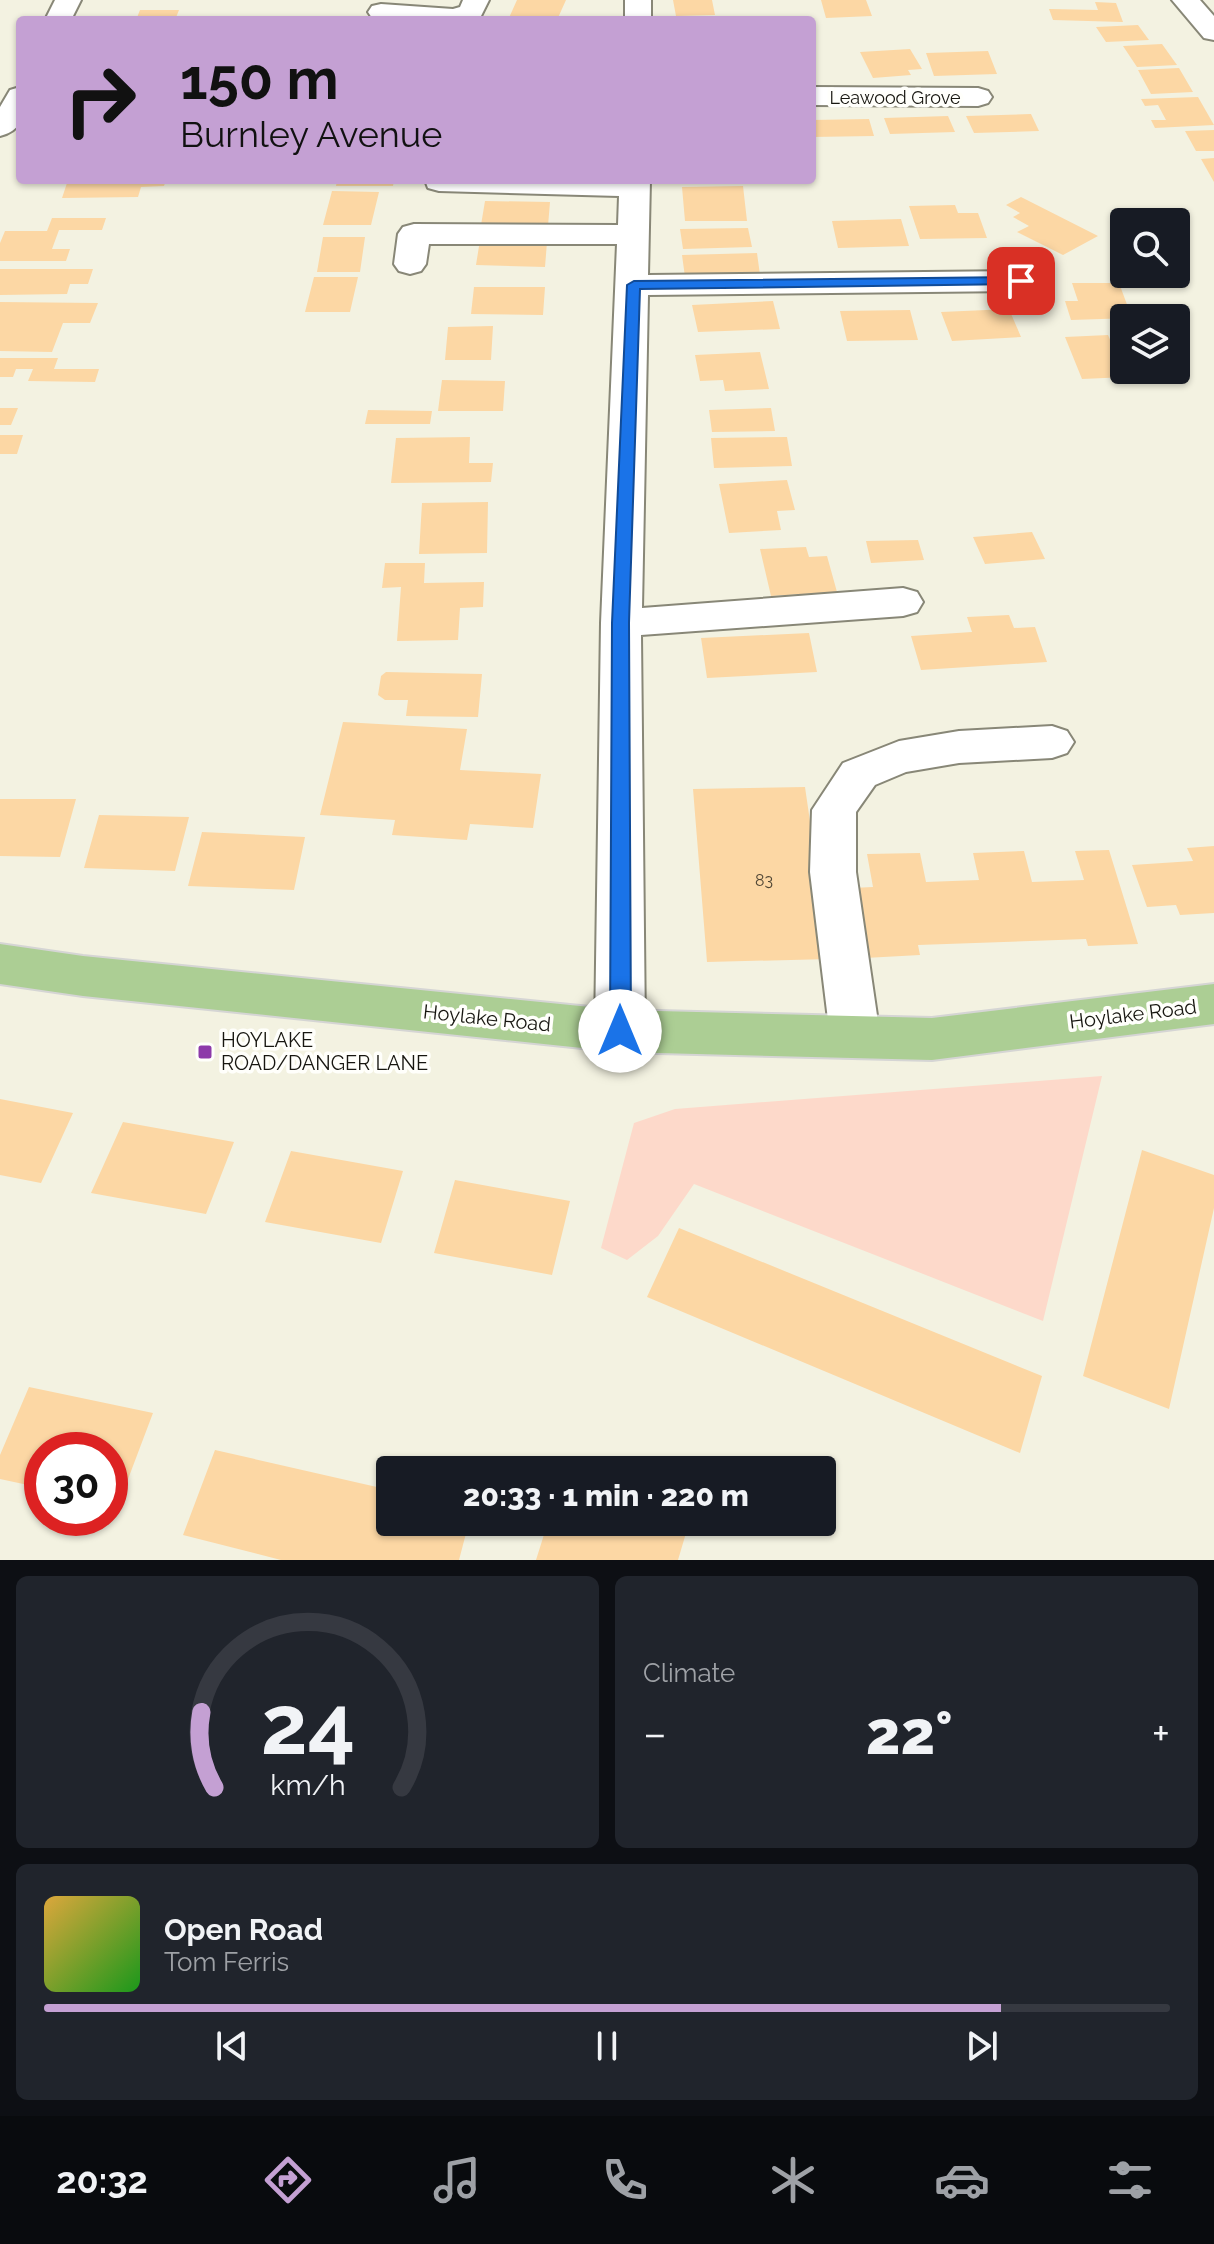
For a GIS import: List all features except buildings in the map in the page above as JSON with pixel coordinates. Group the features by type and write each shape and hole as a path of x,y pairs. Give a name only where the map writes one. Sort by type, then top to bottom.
{"main road":[{"name":"Hoylake Road","path":"0,964 83,976 620,1031 932,1039 1214,1004"}],"street":[{"path":"457,16 471,12 476,0"},
{"path":"1185,0 1214,32"},
{"path":"381,12 439,16"},
{"name":"Leawood Grove","path":"816,96 978,97"},
{"path":"0,127 6,124 16,104"},
{"path":"620,1031 621,623 635,184"},
{"path":"410,264 414,234 632,235"},
{"path":"634,285 1021,281"},
{"path":"621,623 903,602"},
{"path":"855,1036 833,872 834,810 859,774 899,757 959,747 1052,742"}],"shaded area":[{"path":"1102,1076 1043,1321 694,1184 658,1236 627,1260 601,1248 634,1123 675,1109"}],"place":[{"name":"HOYLAKE ROAD/DANGER LANE","path":"205,1052"}],"route":[{"path":"620,1031 621,623 634,285 1021,281"}]}
